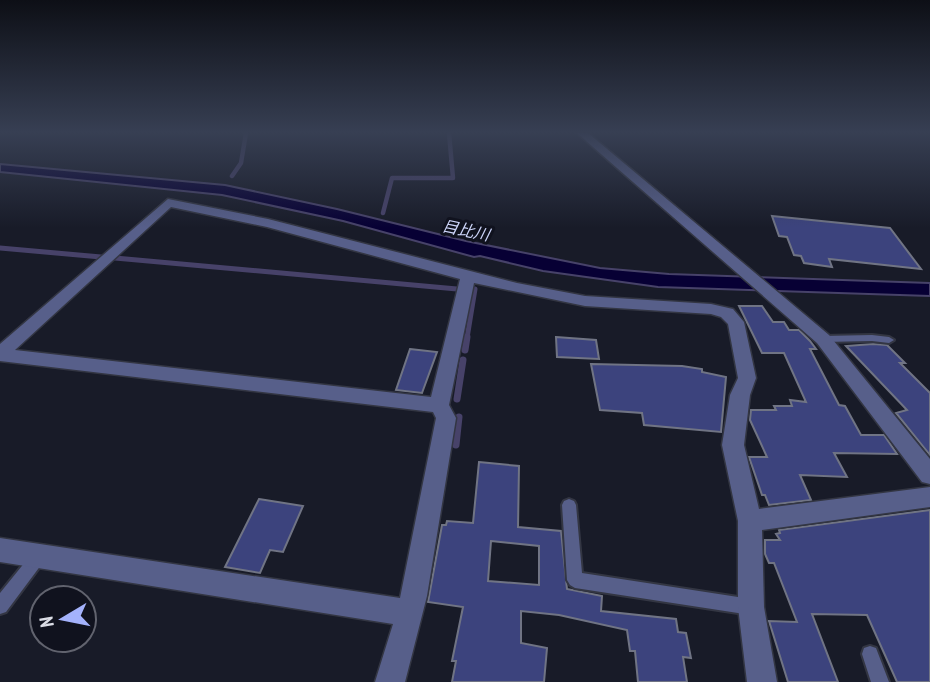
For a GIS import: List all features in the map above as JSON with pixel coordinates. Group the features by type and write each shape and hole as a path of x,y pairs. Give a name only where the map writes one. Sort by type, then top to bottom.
{"street":[{"path":"618,165 741,272 823,339 930,475"},
{"path":"0,354 167,203 290,229 468,276 569,299 711,309 727,313 736,322 747,378 740,395 733,445 750,522 751,607 762,682"},
{"path":"390,682 409,613 446,418 439,405 468,276"},
{"path":"0,354 439,405"},
{"path":"750,522 930,498"},
{"path":"0,550 409,613"}],"lane":[{"path":"823,339 889,340"},
{"path":"569,505 575,580 751,607"},
{"path":"0,606 40,556"},
{"path":"870,654 880,682"}],"shaded area":[{"path":"0,165 9,165 225,185 466,241 600,268 669,274 930,283 930,296 658,287 543,271 480,256 474,257 343,221 222,195 0,172"}],"building":[{"path":"772,216 890,228 921,269 829,259 832,267 804,263 801,256 794,255 787,237 779,236"},
{"path":"739,306 762,306 773,322 784,322 789,330 799,330 816,349 810,349 839,405 845,406 861,435 884,435 897,454 834,453 847,477 800,475 811,500 769,505 765,495 762,495 749,457 767,457 750,420 751,410 776,410 774,406 792,406 790,400 806,402 784,353 762,353"},
{"path":"556,337 596,340 599,359 557,357"},
{"path":"887,345 905,363 900,363 930,393 930,455 896,413 907,410 846,346"},
{"path":"410,349 437,352 422,393 396,390"},
{"path":"591,364 682,366 726,377 721,432 644,425 642,413 600,410"},
{"path":"479,462 519,466 518,527 561,531 567,589 602,596 601,611 676,619 678,632 686,633 691,658 683,657 687,682 638,682 635,651 630,651 627,630 559,615 521,611 521,643 547,648 544,682 452,682 456,661 452,661 463,607 428,602 442,525 446,525 447,521 473,523","holes":["491,541 539,546 539,585 488,581"]},
{"path":"259,499 303,506 283,552 270,550 260,573 225,567"},
{"path":"930,510 930,682 897,682 867,615 812,614 838,682 788,682 769,621 797,622 774,563 769,563 765,554 765,540 780,540 776,534 780,533 779,530"}],"waterway":[{"path":"232,176 240,165"},
{"path":"383,213 392,178 453,178 452,165"},
{"path":"0,248 101,257"},
{"path":"115,258 457,289"},
{"path":"467,338 475,289"},
{"path":"465,350 467,337"},
{"path":"457,399 463,360"},
{"path":"456,445 459,417"}],"water label":[{"name":"目比川","path":"466,230"}]}
